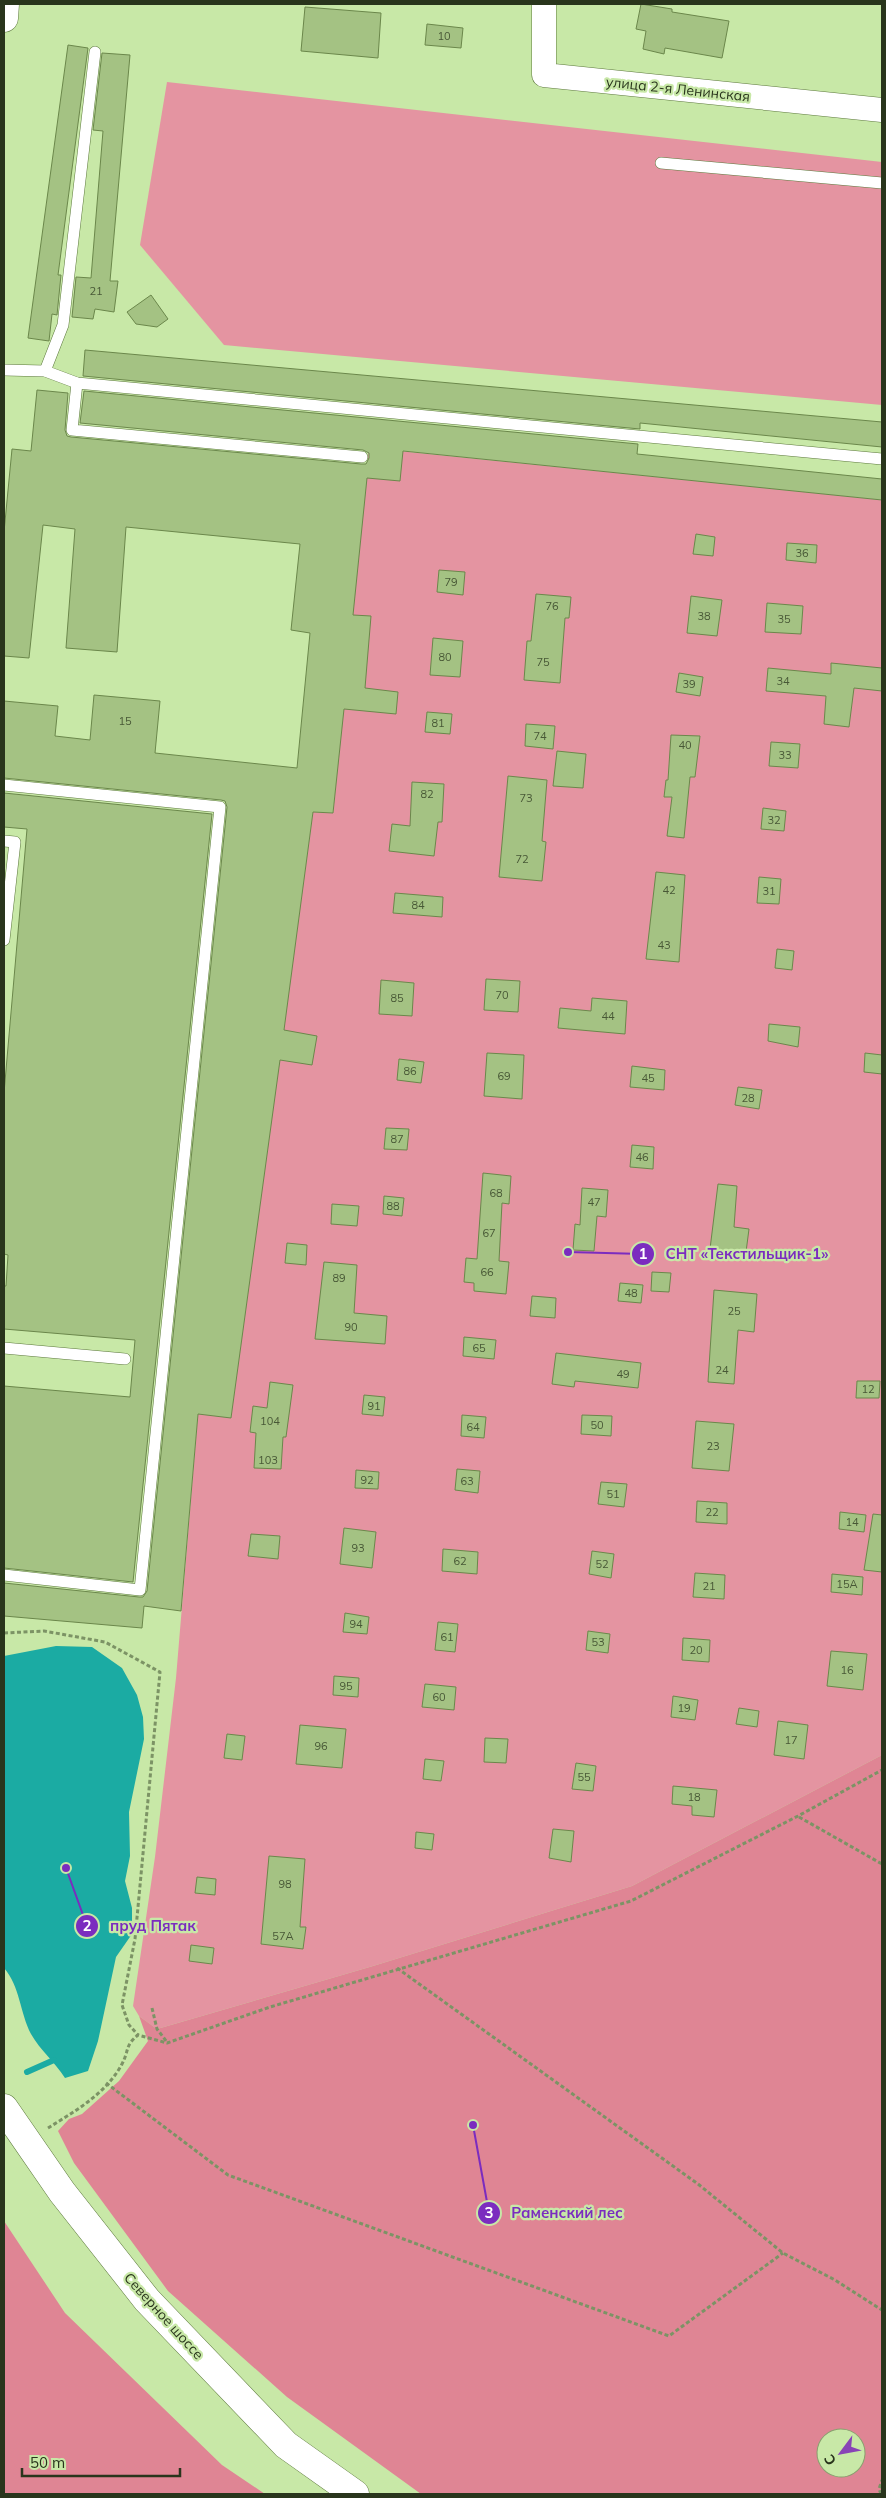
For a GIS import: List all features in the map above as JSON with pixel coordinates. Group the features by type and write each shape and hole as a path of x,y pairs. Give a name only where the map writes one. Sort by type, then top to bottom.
{"main road":[{"path":"4,18 5,4"},
{"name":"Северное шоссе","path":"4,2108 62,2192 147,2300 286,2445 355,2494"}],"street":[{"name":"улица 2-я Ленинская","path":"544,4 544,75 882,110"}],"lane":[{"path":"45,371 63,325 95,52"},
{"path":"661,163 882,183"},
{"path":"4,370 45,371 77,383 882,460"},
{"path":"77,383 72,430 362,457"},
{"path":"4,785 220,807 140,1590 4,1575"},
{"path":"4,841 15,842 4,940"},
{"path":"4,1348 125,1359"}],"path":[{"path":"4,1633 44,1631 104,1642 160,1672 135,1940 122,2005 129,2025 138,2035 167,2042 270,2007 397,1968 631,1901 798,1816 882,1770"},
{"path":"798,1816 882,1864"},
{"path":"397,1968 698,2184 783,2253 835,2280 882,2310"},
{"path":"152,2008 157,2029 167,2042"},
{"path":"48,2128 92,2100 122,2064 128,2042 138,2035"},
{"path":"106,2083 228,2175 669,2336 783,2253"},
{"path":"881,2494 879,2489 882,2480"}],"shaded area":[{"path":"167,82 882,162 882,405 224,345 140,245"},
{"path":"369,448 882,500 882,1755 632,1886 373,1966 157,2029 139,2016 133,2006 155,1857 176,1678 198,1414 231,1417 313,812 333,813"},
{"path":"882,1755 882,2494 421,2494 287,2397 168,2291 74,2163 58,2131 69,2119 82,2114 119,2081 148,2041 139,2016 157,2029 373,1966 632,1886"},
{"path":"4,2221 65,2313 222,2465 265,2494 4,2494"}],"water":[{"path":"56,1646 92,1647 122,1668 137,1695 143,1717 144,1739 129,1812 130,1856 125,1881 132,1908 132,1934 116,1957 98,2041 88,2071 65,2078 31,2034 17,1991 4,1968 4,1656"}],"building":[{"path":"641,4 672,9 672,12 729,21 722,58 665,48 664,54 643,49 646,31 636,29"},
{"path":"305,7 381,13 378,58 301,51"},
{"path":"427,24 463,28 461,48 425,45"},
{"path":"68,45 88,48 58,275 61,275 57,315 52,314 49,341 28,338"},
{"path":"102,53 130,55 110,281 118,281 114,312 95,309 93,319 72,317 76,277 91,278 103,131 93,130"},
{"path":"151,295 168,319 157,327 136,324 127,312"},
{"path":"85,350 882,422 882,447 640,423 640,429 83,376"},
{"path":"37,390 68,393 65,430 67,436 71,437 361,464 366,464 369,458 369,453 363,450 80,423 84,391 638,444 637,454 882,479 882,500 403,451 400,481 367,478 353,615 371,616 365,688 398,692 396,714 344,709 333,813 313,812 284,1030 317,1036 312,1065 280,1060 231,1418 198,1414 181,1611 144,1606 142,1628 4,1616 4,1583 139,1597 143,1597 147,1591 227,807 225,801 221,800 4,778 4,701 58,706 55,736 90,740 94,695 160,701 155,753 297,768 310,633 291,630 300,544 126,527 117,652 66,648 75,529 43,525 29,658 4,656 4,532 12,449 31,451"},
{"path":"696,534 715,537 713,556 693,554"},
{"path":"787,543 817,545 816,563 786,560"},
{"path":"439,570 465,572 463,595 437,592"},
{"path":"536,594 571,597 569,618 565,618 560,683 524,680 527,641 531,641"},
{"path":"691,596 722,600 717,636 687,633"},
{"path":"767,603 803,606 801,634 765,632"},
{"path":"433,638 463,641 460,677 430,675"},
{"path":"831,663 882,668 882,691 854,688 849,727 824,724 826,696 766,691 768,668 831,674"},
{"path":"679,673 703,677 700,696 676,692"},
{"path":"427,712 452,714 450,734 425,732"},
{"path":"526,724 555,726 553,749 525,746"},
{"path":"671,735 700,736 695,777 690,777 684,838 667,836 672,797 664,797 666,780 668,780"},
{"path":"771,742 800,744 798,768 769,766"},
{"path":"557,751 586,754 583,788 553,786"},
{"path":"508,776 547,780 542,841 546,842 542,881 499,877"},
{"path":"412,782 444,784 442,822 438,822 434,856 389,851 392,824 410,826"},
{"path":"4,793 212,814 133,1582 4,1568 4,1386 130,1397 135,1340 4,1329 4,1286 6,1286 8,1255 4,1254 4,1093 27,829 4,827"},
{"path":"763,808 786,811 784,831 761,829"},
{"path":"656,872 685,875 679,962 646,959"},
{"path":"759,877 781,879 779,904 757,903"},
{"path":"395,893 443,897 442,917 393,913"},
{"path":"777,949 794,951 792,970 775,968"},
{"path":"486,979 520,981 518,1012 484,1010"},
{"path":"381,980 414,983 412,1016 379,1014"},
{"path":"592,998 627,1001 625,1034 558,1028 560,1008 591,1011"},
{"path":"769,1024 800,1027 798,1047 768,1041"},
{"path":"487,1053 524,1055 522,1099 484,1096"},
{"path":"865,1053 882,1055 882,1074 864,1072"},
{"path":"399,1059 424,1062 421,1083 397,1080"},
{"path":"632,1066 665,1070 664,1090 630,1087"},
{"path":"738,1087 762,1090 759,1109 735,1105"},
{"path":"386,1128 409,1129 407,1150 384,1149"},
{"path":"632,1145 654,1147 653,1169 630,1167"},
{"path":"483,1173 511,1176 509,1204 502,1203 499,1261 509,1262 506,1294 474,1291 474,1283 464,1282 466,1258 477,1259"},
{"path":"718,1184 737,1186 734,1227 749,1229 746,1252 710,1249"},
{"path":"582,1188 608,1190 606,1217 597,1216 594,1251 573,1250 575,1224 580,1225"},
{"path":"384,1196 404,1198 402,1216 383,1214"},
{"path":"332,1204 359,1206 357,1226 331,1224"},
{"path":"287,1243 307,1245 306,1265 285,1263"},
{"path":"324,1262 357,1265 354,1313 387,1316 385,1344 315,1339"},
{"path":"652,1272 671,1273 669,1292 651,1291"},
{"path":"620,1283 643,1285 641,1303 618,1301"},
{"path":"714,1290 757,1294 754,1332 738,1330 734,1384 708,1382"},
{"path":"532,1296 556,1298 555,1318 530,1316"},
{"path":"464,1337 496,1340 494,1359 463,1356"},
{"path":"556,1353 641,1363 638,1388 575,1381 574,1387 552,1384"},
{"path":"857,1381 880,1381 879,1398 856,1398"},
{"path":"270,1382 293,1385 286,1437 283,1437 281,1469 254,1468 256,1433 250,1432 253,1406 267,1408"},
{"path":"364,1395 385,1397 383,1416 362,1414"},
{"path":"462,1415 486,1417 484,1438 461,1436"},
{"path":"582,1415 612,1416 611,1436 581,1434"},
{"path":"696,1421 734,1424 729,1471 692,1468"},
{"path":"457,1469 480,1471 478,1493 455,1490"},
{"path":"356,1470 379,1472 378,1489 355,1488"},
{"path":"601,1482 627,1484 624,1507 598,1504"},
{"path":"697,1501 727,1503 727,1524 696,1522"},
{"path":"840,1512 866,1515 864,1532 839,1529"},
{"path":"873,1514 882,1515 882,1572 864,1570"},
{"path":"344,1528 376,1532 372,1568 340,1564"},
{"path":"251,1534 280,1536 278,1559 248,1556"},
{"path":"443,1549 478,1552 477,1574 442,1571"},
{"path":"592,1551 614,1554 611,1578 589,1574"},
{"path":"695,1573 725,1575 724,1599 693,1597"},
{"path":"832,1574 863,1577 862,1595 831,1592"},
{"path":"345,1613 369,1617 367,1634 343,1632"},
{"path":"438,1622 458,1624 455,1652 435,1650"},
{"path":"588,1631 610,1634 608,1653 586,1650"},
{"path":"683,1638 710,1640 709,1662 682,1660"},
{"path":"831,1651 867,1654 863,1690 827,1686"},
{"path":"334,1676 359,1678 358,1697 333,1695"},
{"path":"425,1684 456,1687 454,1710 422,1707"},
{"path":"673,1696 698,1700 695,1720 671,1717"},
{"path":"739,1708 759,1711 757,1727 736,1724"},
{"path":"778,1721 808,1725 804,1759 774,1755"},
{"path":"300,1725 346,1729 342,1768 296,1764"},
{"path":"227,1734 245,1736 242,1760 224,1758"},
{"path":"485,1738 508,1739 506,1763 484,1762"},
{"path":"425,1759 444,1761 441,1781 423,1779"},
{"path":"576,1763 596,1766 593,1791 572,1789"},
{"path":"673,1786 717,1790 714,1817 692,1815 692,1806 672,1804"},
{"path":"553,1829 574,1831 571,1862 549,1858"},
{"path":"416,1832 434,1834 432,1850 415,1848"},
{"path":"269,1856 305,1859 300,1927 306,1927 303,1949 261,1944"},
{"path":"197,1877 216,1879 215,1895 195,1893"},
{"path":"191,1945 214,1948 212,1964 189,1961"}],"waterway":[{"path":"27,2072 54,2060"}],"place":[{"name":"СНТ «Текстильщик-1»","path":"568,1252"},
{"name":"пруд Пятак","path":"66,1868"},
{"name":"Раменский лес","path":"473,2125"}]}
